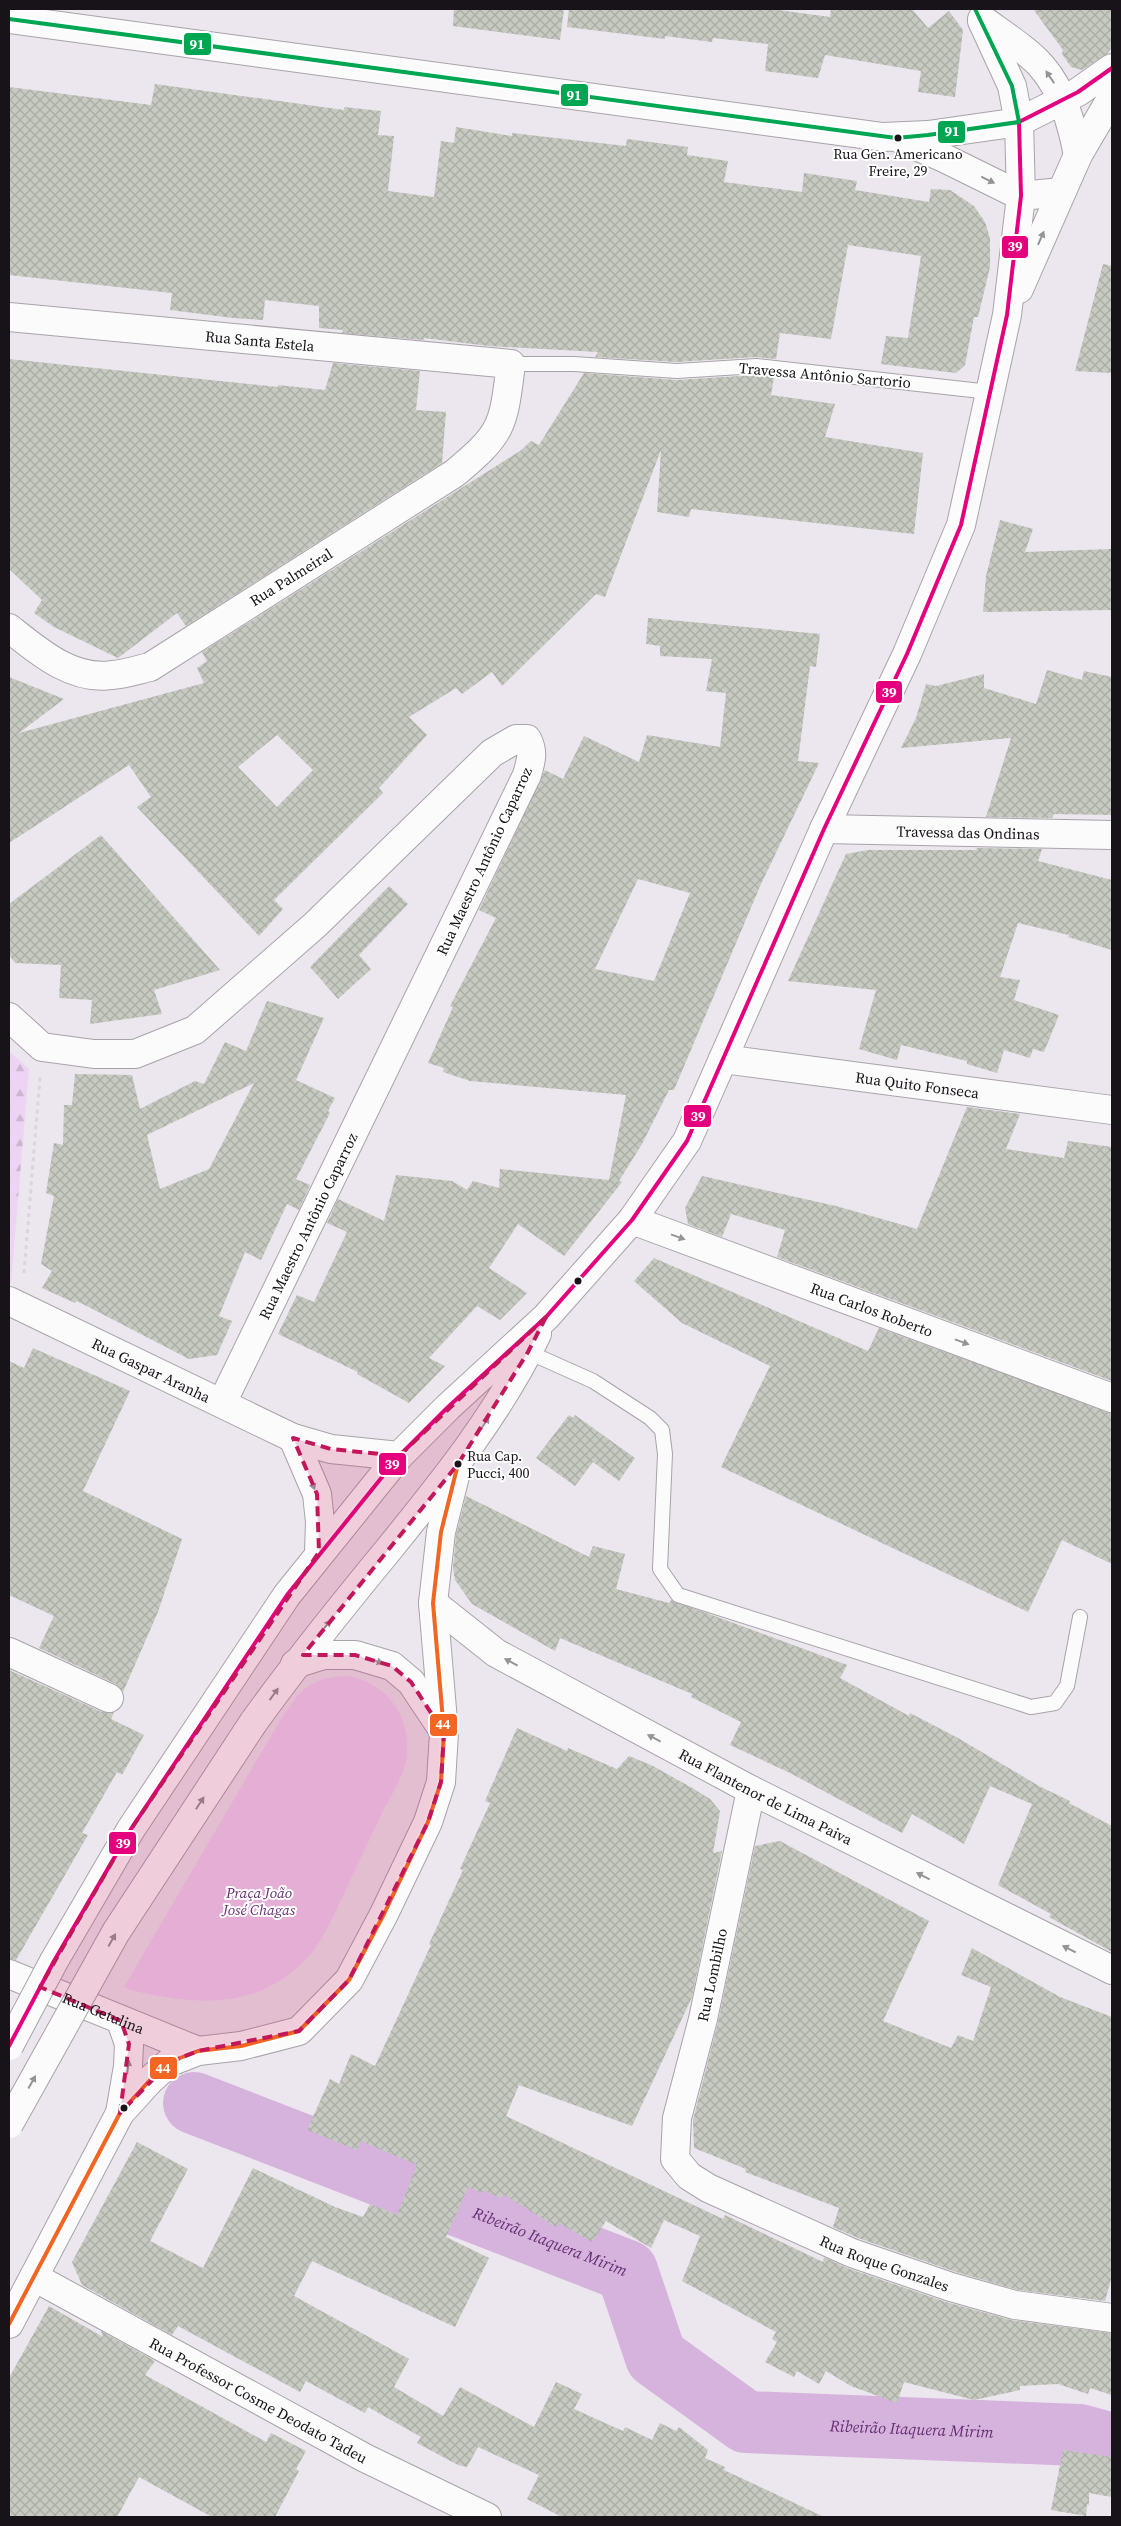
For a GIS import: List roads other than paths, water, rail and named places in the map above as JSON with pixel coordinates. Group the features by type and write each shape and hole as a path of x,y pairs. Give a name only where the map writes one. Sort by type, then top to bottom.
{"main road":[{"path":"978,14 1042,66 1059,91 1073,133 1078,156"},
{"path":"9,2046 54,1961 131,1829 287,1594 319,1552 399,1456 448,1407 546,1317 632,1220 687,1141 824,829 907,654 961,525 1008,315 1021,196 1018,122 1012,86 978,14"},
{"path":"9,20 896,138 928,136 1018,122 1062,101 1112,68"},
{"path":"1008,315 1078,156 1112,97"},
{"path":"896,138 944,158 1021,196 1061,192"},
{"name":"Rua Santa Estela","path":"9,317 511,364"},
{"name":"Rua Palmeiral","path":"9,628 38,651 73,672 110,676 150,667 455,473 487,447 501,426 506,409 511,364"},
{"name":"Rua Maestro Antônio Caparroz","path":"9,1017 42,1047 94,1054 135,1054 195,1030 315,925 492,752 516,739 527,739 532,747 532,758 527,775 222,1403"},
{"name":"Travessa das Ondinas","path":"824,829 1112,835"},
{"name":"Rua Quito Fonseca","path":"723,1059 1112,1110"},
{"name":"Rua Carlos Roberto","path":"632,1220 1112,1398"},
{"name":"Rua Gaspar Aranha","path":"15,1303 293,1438 331,1449 399,1456"},
{"path":"9,2124 116,1932 253,1723 295,1664 458,1464 528,1352 546,1317"},
{"path":"293,1438 317,1494 320,1522 319,1552"},
{"path":"9,2324 120,2113 150,2080 170,2062 198,2051 241,2046 299,2031 349,1980 428,1822 441,1782 444,1733 433,1603 441,1532 458,1464"},
{"name":"Rua Flantenor de Lima Paiva","path":"433,1603 496,1654 751,1790 1112,1970"},
{"path":"9,1652 109,1698"},
{"path":"295,1664 324,1655 355,1655 392,1666 411,1682 444,1733"},
{"name":"Rua Lombilho","path":"675,2159 677,2118 704,2019 751,1790"},
{"name":"Rua Getulina","path":"9,1974 198,2051"},
{"path":"120,2113 128,2066 129,2044 121,2021"},
{"name":"Rua Roque Gonzales","path":"675,2159 689,2176 708,2188 852,2253 1015,2305 1112,2318"},
{"name":"Rua Professor Cosme Deodato Tadeu","path":"34,2277 365,2458 487,2517"}],"lane":[{"name":"Travessa Antônio Sartorio","path":"511,364 574,364 677,371 756,366 990,392"},
{"path":"528,1352 593,1381 650,1418 662,1430 665,1454 660,1569 678,1594 1031,1707 1055,1703 1067,1686 1080,1617"}],"waterway":[{"name":"Ribeirão Itaquera Mirim","path":"194,2103 627,2271 656,2357 746,2422 1079,2435 1112,2444"}],"place":[{"name":"Rua Gen. Americano Freire, 29","path":"898,138"},
{"name":"Rua Cap. Pucci, 400","path":"458,1464"}],"park label":[{"name":"Praça João José Chagas","path":"259,1900"}]}
